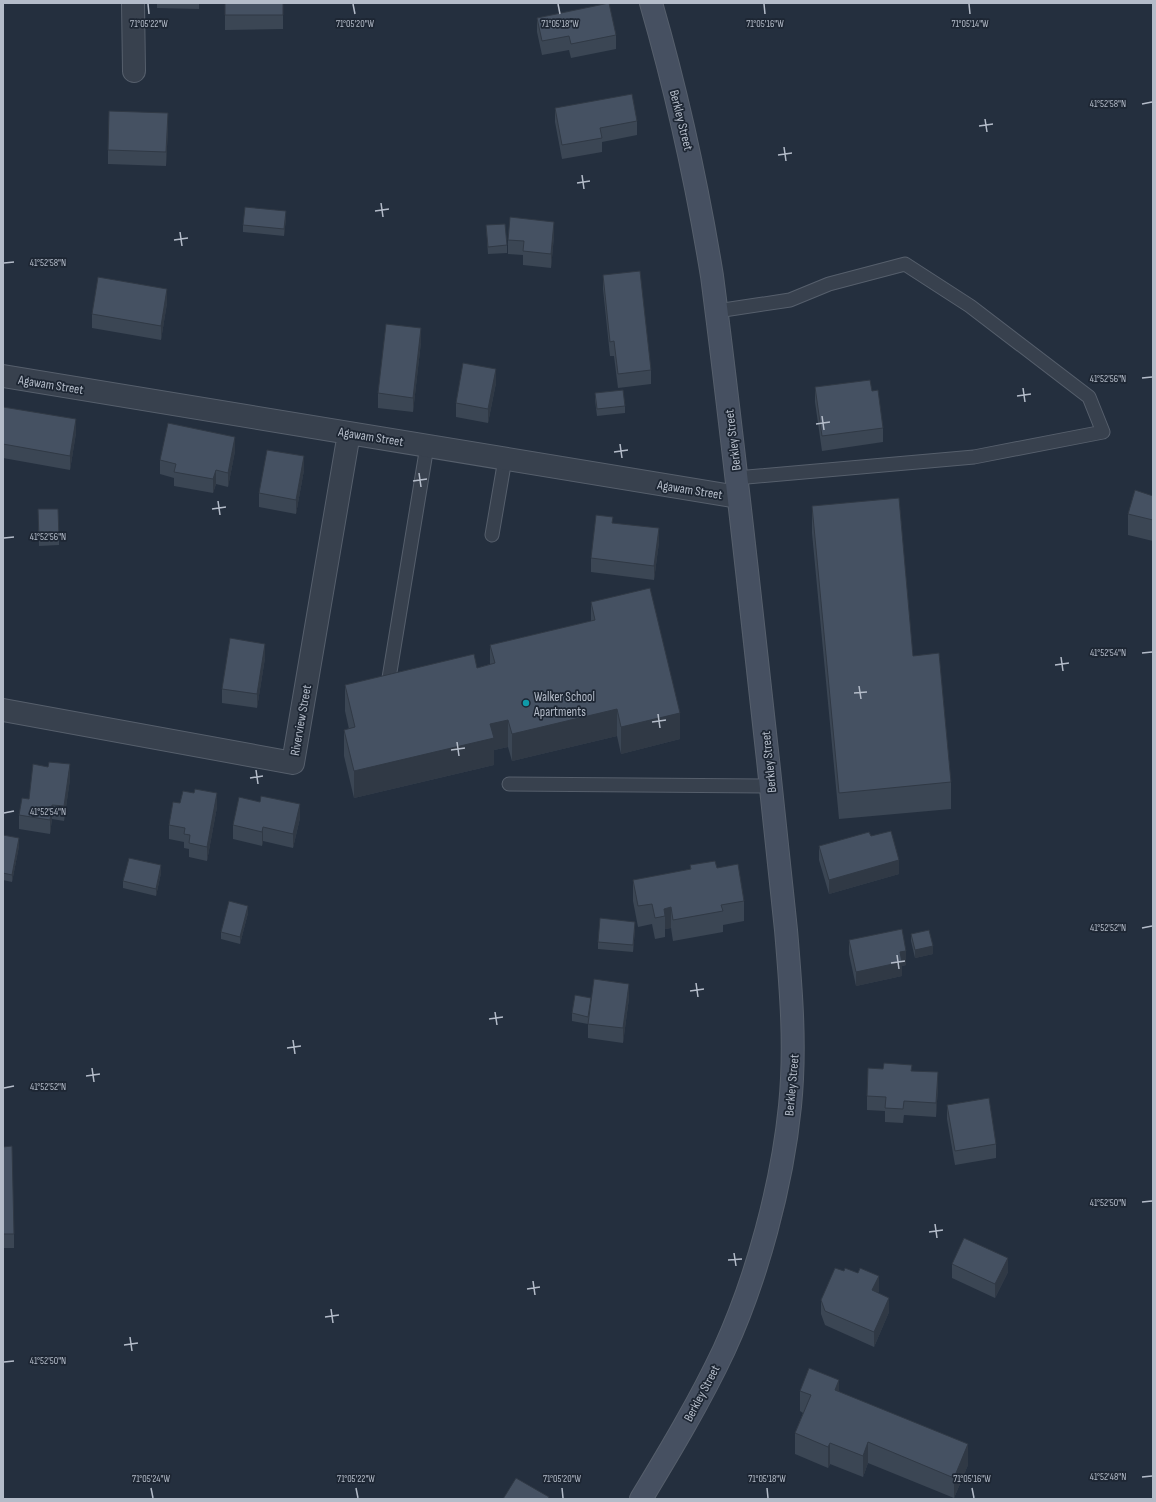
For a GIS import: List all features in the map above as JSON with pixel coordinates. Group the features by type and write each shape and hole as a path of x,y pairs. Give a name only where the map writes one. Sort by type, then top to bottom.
{"main road":[{"name":"Berkley Street","path":"641,1499 678,1436 724,1350 743,1302 759,1254 782,1157 790,1109 794,1061 793,1014 771,786 717,311 703,219 692,164 651,3"}],"street":[{"path":"133,3 134,71"},
{"name":"Agawam Street","path":"3,376 504,458 737,487"},
{"name":"Riverview Street","path":"3,710 293,763 349,433"}],"lane":[{"path":"717,311 790,300 828,284 905,264 970,306 1089,397 1103,432 974,457 737,487"},
{"path":"389,678 427,446"},
{"path":"492,535 504,458"},
{"path":"509,784 771,786"}],"building":[{"path":"225,3 283,3 283,15 225,15"},
{"path":"609,3 616,35 571,44 569,36 542,41 537,18"},
{"path":"632,94 637,121 600,128 602,138 562,145 555,108"},
{"path":"109,111 168,113 166,152 108,150"},
{"path":"245,207 286,211 284,229 243,225"},
{"path":"510,217 554,222 551,254 523,251 524,241 508,240"},
{"path":"505,224 507,245 488,247 486,225"},
{"path":"640,271 651,370 618,374 614,341 610,342 603,275"},
{"path":"98,277 167,289 161,326 92,314"},
{"path":"386,324 421,328 413,398 378,393"},
{"path":"463,363 496,369 488,409 456,403"},
{"path":"870,380 872,391 878,390 883,428 822,436 815,387"},
{"path":"623,390 625,406 597,409 595,393"},
{"path":"3,407 76,419 70,456 3,444"},
{"path":"168,423 235,437 228,473 216,470 213,479 174,472 176,464 160,460"},
{"path":"267,450 304,456 296,500 259,493"},
{"path":"1135,490 1153,496 1153,520 1128,514"},
{"path":"899,498 913,656 939,653 951,782 839,793 812,506"},
{"path":"38,509 58,509 59,538 39,539"},
{"path":"596,515 613,517 612,523 659,528 654,566 591,558"},
{"name":"Walker School Apartments","path":"650,588 680,713 621,727 617,709 512,734 508,720 490,724 494,738 354,771 344,730 355,727 345,685 474,654 477,668 495,663 490,645 595,620 591,602"},
{"path":"230,638 265,644 257,694 222,689"},
{"path":"49,762 70,764 64,806 52,805 50,820 19,815 22,798 29,799 33,764 48,767"},
{"path":"195,789 217,793 207,847 189,843 190,835 184,834 185,828 169,825 173,802 180,803 183,791 194,793"},
{"path":"261,796 300,804 293,834 263,827 262,832 233,825 239,797 260,802"},
{"path":"891,831 899,860 829,880 819,846 869,832 871,836"},
{"path":"3,835 19,838 12,875 3,873"},
{"path":"129,858 161,865 156,889 123,881"},
{"path":"715,861 717,868 738,864 744,901 721,905 723,911 673,920 671,907 664,909 665,916 655,918 652,904 638,906 633,880 691,869 690,865"},
{"path":"229,901 248,906 240,937 221,932"},
{"path":"600,918 635,922 633,945 598,942"},
{"path":"902,929 906,951 900,952 902,962 856,972 849,940"},
{"path":"929,930 933,946 915,950 911,934"},
{"path":"594,979 629,984 623,1028 588,1024"},
{"path":"575,995 591,998 588,1017 572,1013"},
{"path":"884,1063 912,1065 911,1071 938,1072 936,1103 904,1101 903,1109 885,1108 886,1097 867,1096 868,1068 883,1069"},
{"path":"989,1098 996,1144 955,1151 947,1105"},
{"path":"12,1146 14,1234 3,1234 3,1147"},
{"path":"964,1238 1008,1258 995,1284 952,1264"},
{"path":"835,1268 844,1271 845,1268 858,1273 860,1268 879,1276 872,1290 889,1298 874,1332 825,1311 821,1300"},
{"path":"809,1368 839,1380 835,1390 968,1444 954,1478 868,1442 863,1456 830,1443 828,1447 795,1433 811,1395 800,1391"},
{"path":"516,1478 549,1497 548,1499 503,1499"}],"place":[{"name":"Walker School Apartments","path":"526,703"}]}
